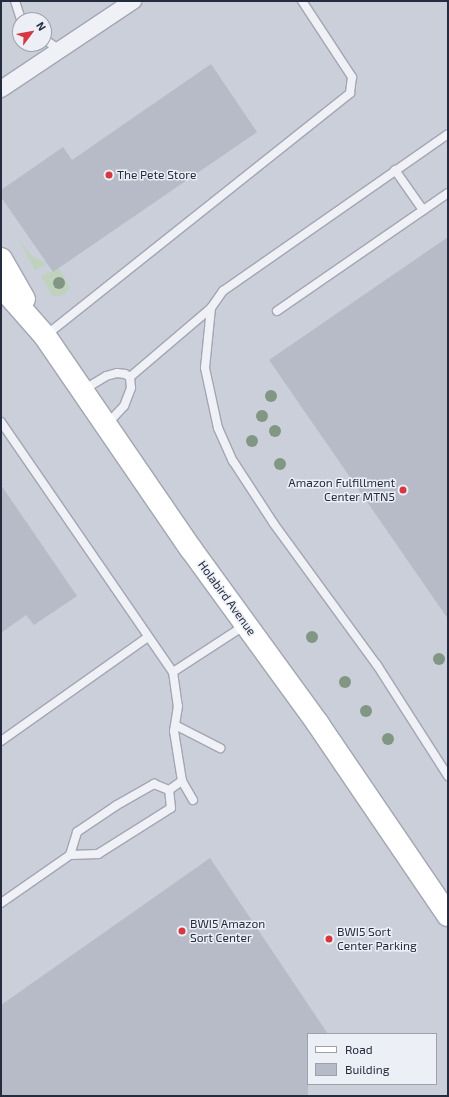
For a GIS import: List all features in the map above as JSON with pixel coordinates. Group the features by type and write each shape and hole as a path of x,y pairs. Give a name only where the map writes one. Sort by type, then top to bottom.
{"main road":[{"path":"1,259 45,336"},
{"name":"Holabird Avenue","path":"1,286 45,336 191,549 318,724 448,915"}],"street":[{"path":"1,89 133,1"}],"lane":[{"path":"15,1 18,12"},
{"path":"45,336 350,93 352,77 302,1"},
{"path":"52,44 60,50"},
{"path":"130,377 211,308 223,291 448,134"},
{"path":"395,170 423,210"},
{"path":"277,311 448,193"},
{"path":"211,308 205,368 218,428 233,461 274,524 377,665 448,776"},
{"path":"82,390 106,376 117,373 125,374 130,377"},
{"path":"106,425 124,406 131,388 130,377"},
{"path":"1,422 173,672 178,706 174,731 182,781 193,800"},
{"path":"173,672 246,624"},
{"path":"1,742 148,637"},
{"path":"175,725 220,748"},
{"path":"169,790 182,781"},
{"path":"70,854 77,832 117,805 154,784 169,790"},
{"path":"1,903 70,854 98,854 171,808 169,790"}],"shaded area":[{"path":"1,1 448,1 448,1096 1,1096"}],"green space":[{"path":"19,240 33,257 47,263 35,271"},
{"path":"59,268 70,288 64,295 53,297 41,276"}],"building":[{"name":"The Pete Store","path":"211,64 257,132 53,272 1,197 1,190 63,147 72,160"},
{"name":"Amazon Fulfillment Center MTN5","path":"448,237 448,619 269,360"},
{"path":"1,485 77,596 34,625 26,615 1,633"},
{"name":"BWI5 Amazon Sort Center","path":"210,858 327,1033 307,1033 308,1096 1,1096 1,1005"}],"place":[{"name":"The Pete Store","path":"109,175"},
{"name":"Amazon Fulfillment Center MTN5","path":"403,490"},
{"name":"BWI5 Amazon Sort Center","path":"182,931"},
{"name":"BWI5 Sort Center Parking","path":"329,939"}]}
